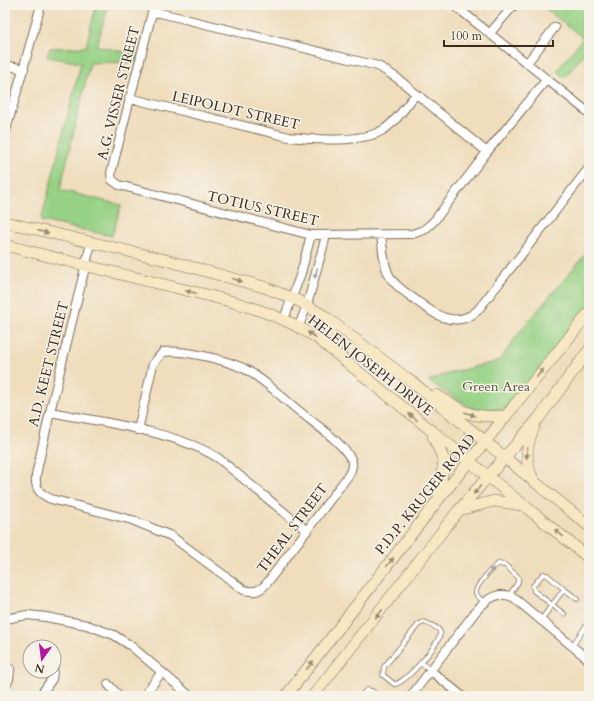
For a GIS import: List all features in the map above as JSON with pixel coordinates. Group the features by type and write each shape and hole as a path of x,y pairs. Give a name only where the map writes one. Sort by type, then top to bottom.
{"street":[{"path":"5,134 41,5"},
{"path":"454,5 589,113"},
{"path":"490,33 514,5"},
{"path":"153,8 378,66 387,71 487,152"},
{"name":"A.G. VISSER STREET","path":"118,185 112,180 111,173 153,8"},
{"path":"527,63 555,27"},
{"path":"5,65 24,69"},
{"name":"TOTIUS STREET","path":"118,185 310,235 412,234 424,230 434,221 487,152 547,79"},
{"name":"LEIPOLDT STREET","path":"129,98 289,137 309,139 372,135 383,130 392,122 416,94"},
{"path":"381,235 386,269 390,278 398,287 433,313 455,320 467,318 478,310 589,168"},
{"name":"HELEN JOSEPH DRIVE","path":"5,222 162,259 264,288 307,305 344,330 412,382 537,486 589,526"},
{"path":"284,319 301,273 310,235"},
{"path":"299,326 307,305 326,236"},
{"name":"A.D. KEET STREET","path":"91,243 50,412 35,484 41,495 50,499 132,520 171,536 244,590"},
{"name":"HELEN JOSEPH DRIVE","path":"5,245 220,299 284,319 299,326 317,338 589,558"},
{"name":"P.D.P. KRUGER ROAD","path":"286,696 438,500 589,313"},
{"name":"THEAL STREET","path":"138,430 153,364 163,352 174,350 226,362 244,369 264,383 340,446 352,460 352,466 348,476 261,590 252,592 244,590"},
{"path":"313,696 459,510 538,419 589,350"},
{"path":"412,382 418,383 469,414 485,417 506,416"},
{"path":"50,412 138,430 203,449 218,458 307,531"},
{"path":"537,486 529,472 526,454 538,419"},
{"path":"429,430 444,460 438,500"},
{"path":"459,510 494,501 525,506"},
{"path":"411,696 484,602 498,594 509,596 541,620 589,660"},
{"path":"5,619 28,615 87,625 114,635 131,646 161,673 190,696"},
{"path":"5,686 9,679 10,670"},
{"path":"431,671 462,696"},
{"path":"144,696 161,673"},
{"path":"40,696 52,679"},
{"path":"108,684 119,696"}],"lane":[{"path":"484,602 477,596 476,591 478,586 498,564 505,565 518,577 518,582 509,596"},
{"path":"564,614 534,591 535,584 544,574 577,599"},
{"path":"541,620 564,590"},
{"path":"424,622 438,628 440,632 439,637 421,662 399,684 394,684 383,674 384,667 418,625 424,622"},
{"path":"572,646 589,622"},
{"path":"421,662 431,671"},
{"path":"360,696 367,690 372,691 378,696"}],"green space":[{"path":"96,5 108,5 97,46 139,55 137,62 90,63 60,190 121,205 112,236 41,221 81,63 47,57 50,48 86,47"},
{"path":"541,5 589,5 589,48 564,78 557,71 583,38"},
{"name":"Green Area","path":"589,250 589,306 509,409 475,410 428,381 453,372 499,361 522,329"}]}
